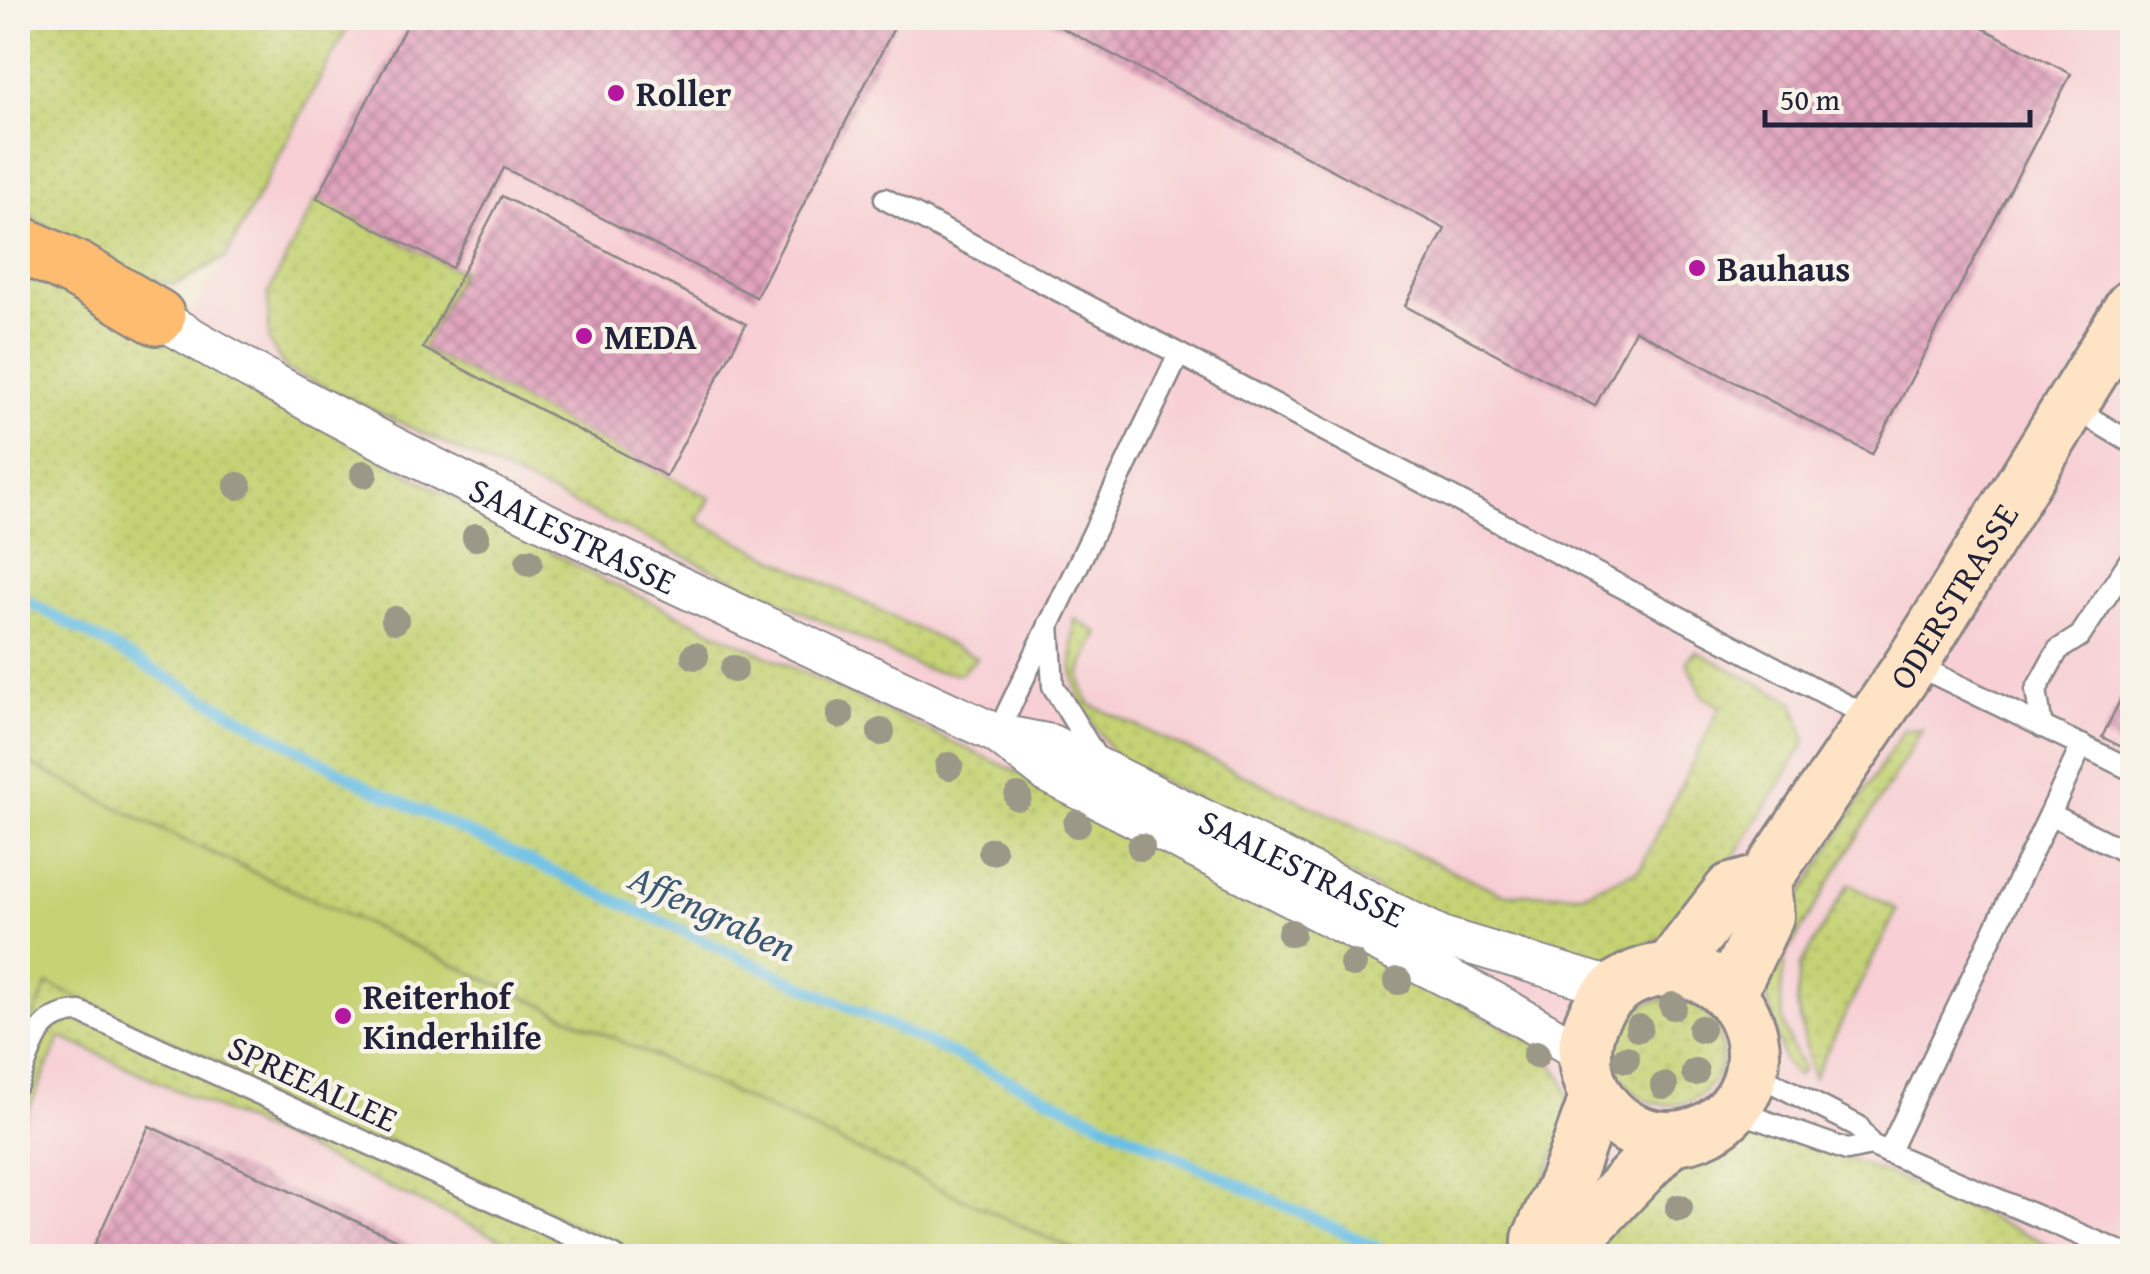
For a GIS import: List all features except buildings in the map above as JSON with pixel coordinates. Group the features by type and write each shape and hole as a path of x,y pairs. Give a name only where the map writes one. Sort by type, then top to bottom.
{"highway":[{"path":"18,220 76,270"},
{"path":"18,243 76,270 158,317"}],"street":[{"name":"SAALESTRASSE","path":"158,317 256,375 521,510 997,734 1047,772 1492,1001 1590,1076"},
{"name":"ODERSTRASSE","path":"1670,969 1732,890 1764,881 1875,720 2070,406 2127,326"},
{"name":"SAALESTRASSE","path":"997,734 1051,744 1444,938 1615,988"},
{"path":"1730,995 1767,916 1764,881"},
{"path":"1538,1256 1539,1239 1566,1181 1590,1076 1588,1029 1598,1007 1615,988 1641,974 1670,969 1692,972 1730,995 1750,1030 1743,1091 1715,1126 1694,1136 1670,1139 1641,1134 1616,1120 1590,1076"},
{"path":"1559,1256 1670,1139"}],"lane":[{"path":"885,199 1875,720"},
{"path":"997,734 1178,354"},
{"path":"2070,406 2132,443"},
{"path":"2042,727 2036,690 2058,650 2080,636 2132,557"},
{"path":"1049,622 1053,686 1102,768"},
{"path":"1912,662 2132,770"},
{"path":"1880,1149 2082,745"},
{"path":"2050,814 2132,855"},
{"name":"SPREEALLEE","path":"18,1083 42,1025 60,1012 80,1012 614,1256"},
{"path":"1743,1091 1846,1150 1880,1149"},
{"path":"1743,1091 1858,1126 1880,1149 2130,1256"}],"shaded area":[{"path":"352,18 2132,18 2132,1256 1574,1256 1121,820 597,577 171,346 226,257"},
{"path":"61,1037 537,1256 18,1256 18,1133"}],"green space":[{"path":"18,18 352,18 226,257 176,285 136,277 18,210"},
{"path":"317,198 452,268 462,269 423,349 710,498 698,521 977,658 960,674 924,669 286,369 269,342 268,294"},
{"path":"18,260 597,577 1121,820 1536,1044 1562,1077 1572,1112 1514,1256 1087,1256 177,837 18,758"},
{"path":"1075,619 1099,633 1081,677 1091,705 1503,894 1582,894 1640,869 1720,707 1703,696 1687,661 1696,651 1794,702 1806,742 1694,921 1681,932 1590,964 1477,940 1117,759 1078,695 1073,663"},
{"path":"1904,729 1922,730 1786,955 1782,1014 1803,1069 1797,1076 1784,1062 1767,997 1765,970 1785,921"},
{"name":"Reiterhof Kinderhilfe","path":"18,758 177,837 1087,1256 642,1256 48,984 18,1050"},
{"path":"1849,884 1897,910 1813,1079 1797,1005 1800,966"},
{"path":"48,983 642,1256 537,1256 61,1037 18,1133 18,1050"},
{"path":"1669,999 1689,1003 1707,1014 1718,1032 1722,1052 1718,1072 1707,1090 1689,1101 1669,1105 1649,1101 1631,1090 1620,1072 1616,1052 1620,1032 1631,1014 1649,1003"},
{"path":"1759,1134 1880,1171 2076,1256 1574,1256 1670,1164"}],"waterway":[{"name":"Affengraben","path":"18,596 372,789 1395,1256"}],"place":[{"name":"Roller","path":"616,93"},
{"name":"Bauhaus","path":"1697,268"},
{"name":"MEDA","path":"584,336"},
{"name":"Reiterhof Kinderhilfe","path":"343,1016"}]}
